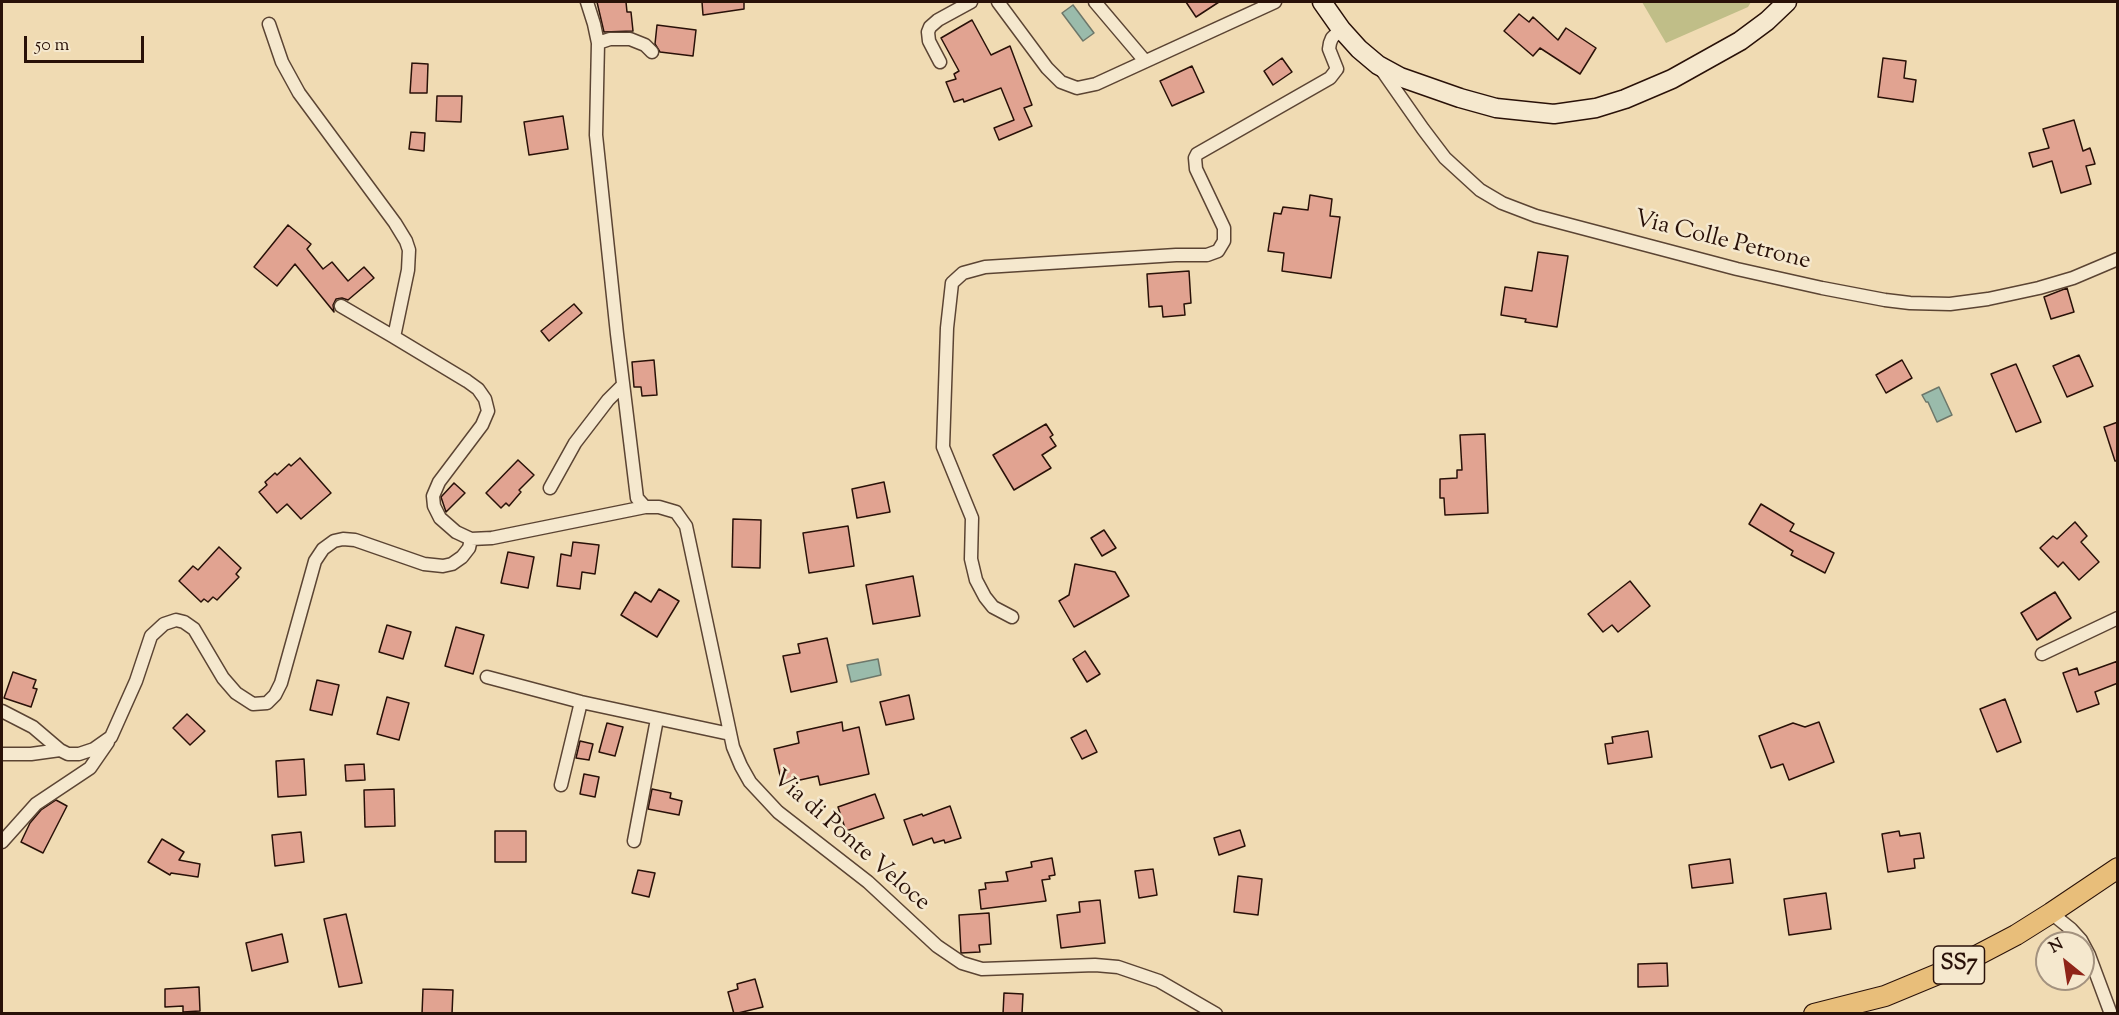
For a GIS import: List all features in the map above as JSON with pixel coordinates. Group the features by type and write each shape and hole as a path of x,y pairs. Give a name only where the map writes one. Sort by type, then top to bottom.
{"main road":[{"path":"1322,2 1341,29 1378,65 1414,83 1496,108 1546,114 1580,111 1625,99 1692,69 1740,41 1767,21 1787,2"},
{"path":"2090,887 2118,867"},
{"name":"SS7","path":"1814,1014 1885,996 1937,975 2016,935 2090,887 2118,876"}],"street":[{"path":"587,2 598,43 596,135 637,505"},
{"path":"940,62 929,41 930,27 938,20 971,2"},
{"path":"998,2 1043,63 1061,82 1071,87 1081,88 1090,86 1275,2"},
{"path":"1095,2 1145,61"},
{"path":"269,24 282,62 299,93 396,223 406,241 409,250 409,265 394,337"},
{"path":"1012,617 993,607 976,580 971,559 972,518 943,447 947,328 952,283 963,273 985,267 1207,255 1218,250 1224,241 1224,228 1196,169 1197,154 1330,78 1337,69 1329,43 1341,29"},
{"path":"598,43 617,38 630,39 642,44 652,52"},
{"name":"Via Colle Petrone","path":"1378,65 1428,137 1464,177 1502,203 1547,219 1783,280 1910,303 1950,304 2007,296 2064,281 2118,260"},
{"path":"2,842 36,804 90,768 101,755 136,681 152,636 164,624 180,621 191,626 227,683 244,700 257,705 262,704 270,701 279,687 315,561 327,546 338,539 348,539 424,564 443,566 452,564 469,548 471,539 456,532 440,518 434,506 434,496 439,482 482,425 488,411 485,399 467,381 341,306"},
{"path":"550,488 571,450 608,400 623,385"},
{"name":"Via di Ponte Veloce","path":"471,539 492,538 637,505 659,507 676,512 686,526 735,753 744,772 763,798 778,812 868,882 933,942 969,966 982,969 1086,965 1118,968 1159,981 1215,1014"},
{"path":"2042,654 2118,618"},
{"path":"487,677 657,720 730,734"},
{"path":"561,785 581,702"},
{"path":"2,711 33,727 60,750 73,755 94,749 111,737"},
{"path":"634,841 657,720"},
{"path":"2,754 32,754 60,750"},
{"path":"2051,913 2081,939 2111,1014"}],"shaded area":[{"path":"1642,2 1751,2 1748,7 1666,43"},
{"path":"1073,5 1094,33 1083,41 1062,13"},
{"path":"1939,387 1952,415 1937,422 1928,402 1922,395"},
{"path":"878,659 881,675 851,682 847,665"}],"building":[{"path":"597,2 626,2 627,12 631,12 633,31 604,32"},
{"path":"702,2 744,2 744,9 703,15"},
{"path":"1186,2 1219,2 1196,17"},
{"path":"1519,14 1529,22 1533,17 1558,40 1566,28 1596,48 1580,74 1540,48 1533,56 1504,31"},
{"path":"972,20 991,55 1010,46 1032,105 1024,108 1032,126 999,140 994,128 1014,120 1001,88 964,102 963,99 954,102 946,82 956,79 954,74 959,71 941,38"},
{"path":"657,25 696,30 693,56 660,52 655,44"},
{"path":"1282,58 1292,72 1273,85 1264,71"},
{"path":"1883,58 1906,61 1904,78 1916,80 1913,102 1878,97"},
{"path":"412,63 428,64 427,93 410,93"},
{"path":"1192,66 1204,92 1172,106 1160,81"},
{"path":"437,96 462,96 461,122 436,121"},
{"path":"563,116 568,149 529,155 524,122"},
{"path":"2074,120 2083,151 2090,148 2095,164 2086,166 2091,184 2061,193 2052,161 2033,167 2029,153 2049,148 2043,129"},
{"path":"411,132 425,133 424,151 409,149"},
{"path":"1310,195 1332,199 1330,216 1340,217 1331,278 1282,271 1284,253 1268,251 1274,213 1281,214 1283,207 1308,210"},
{"path":"288,225 311,244 307,249 323,269 332,262 348,281 364,267 374,278 348,300 336,299 333,305 334,312 295,264 277,286 254,267"},
{"path":"1538,252 1568,256 1557,327 1525,322 1526,319 1501,315 1505,287 1532,291"},
{"path":"1189,271 1191,303 1184,304 1185,315 1163,317 1162,306 1149,307 1147,274"},
{"path":"2067,288 2074,312 2051,319 2044,297"},
{"path":"574,304 582,313 549,341 541,331"},
{"path":"2079,355 2093,386 2067,397 2053,366"},
{"path":"654,360 657,395 642,396 641,387 634,387 632,362"},
{"path":"1902,360 1912,378 1886,393 1876,375"},
{"path":"2016,364 2041,422 2016,432 1991,374"},
{"path":"2118,422 2118,461 2115,461 2104,427"},
{"path":"1046,424 1053,435 1050,437 1056,446 1042,455 1051,468 1014,490 993,455"},
{"path":"1485,434 1488,513 1445,515 1444,498 1440,498 1440,479 1457,478 1457,470 1462,470 1460,435"},
{"path":"300,458 331,493 301,519 287,504 277,513 259,492 267,485 265,482 275,473 277,475"},
{"path":"518,460 534,475 519,490 521,492 509,506 506,503 501,508 486,493"},
{"path":"884,482 890,512 857,518 852,489"},
{"path":"454,483 465,493 446,512 441,497"},
{"path":"1761,504 1794,524 1790,531 1834,553 1825,573 1791,555 1793,551 1749,524"},
{"path":"733,519 761,520 760,568 732,567"},
{"path":"2075,522 2087,536 2081,542 2099,562 2079,580 2063,562 2058,567 2040,548 2053,536 2057,539"},
{"path":"848,526 854,566 809,573 803,533"},
{"path":"1104,530 1116,548 1102,556 1091,538"},
{"path":"573,542 599,545 595,574 582,572 580,589 557,586 561,554 571,556"},
{"path":"219,547 241,568 236,574 239,577 217,600 213,597 208,602 204,599 201,602 179,581 193,566 198,570"},
{"path":"508,552 534,557 528,588 501,583"},
{"path":"1075,564 1115,572 1129,596 1074,627 1059,601 1069,595"},
{"path":"913,576 920,616 873,624 866,585"},
{"path":"1630,581 1650,606 1618,632 1612,625 1603,632 1588,614"},
{"path":"659,589 679,601 657,637 621,615 635,592 651,602"},
{"path":"2055,592 2071,618 2037,640 2021,613"},
{"path":"387,625 411,632 403,659 379,652"},
{"path":"456,627 484,635 473,674 445,666"},
{"path":"827,638 837,682 791,692 783,656 800,653 798,644"},
{"path":"1085,651 1100,674 1087,682 1073,659"},
{"path":"2118,661 2118,683 2095,692 2099,704 2077,712 2063,673 2077,668 2079,675"},
{"path":"13,672 36,680 33,688 37,689 31,707 4,698"},
{"path":"317,680 339,685 332,715 310,710"},
{"path":"909,695 914,719 886,725 880,702"},
{"path":"387,697 409,703 399,740 377,734"},
{"path":"2005,699 2021,742 1997,752 1980,709"},
{"path":"187,714 205,731 190,745 173,728"},
{"path":"842,722 843,731 859,727 869,774 820,785 818,776 782,784 774,749 799,743 797,732"},
{"path":"1819,722 1834,762 1789,780 1783,764 1771,768 1759,736 1793,723 1805,727"},
{"path":"607,723 623,727 615,756 599,752"},
{"path":"1086,730 1097,752 1082,759 1071,738"},
{"path":"1648,731 1652,757 1608,764 1605,744 1613,743 1612,737"},
{"path":"580,741 593,744 589,760 576,758"},
{"path":"304,759 306,795 278,797 276,761"},
{"path":"364,764 365,780 346,781 345,765"},
{"path":"584,774 599,777 595,797 580,794"},
{"path":"394,789 395,826 365,827 364,790"},
{"path":"652,789 671,793 670,798 682,801 679,815 648,809"},
{"path":"875,794 884,818 846,831 838,807"},
{"path":"56,800 67,806 43,853 21,842 30,823 41,810"},
{"path":"950,806 961,838 945,843 944,840 934,843 932,838 913,845 904,820"},
{"path":"1240,830 1245,846 1219,855 1214,838"},
{"path":"495,831 526,831 526,862 495,862"},
{"path":"1899,831 1900,836 1920,833 1924,858 1914,859 1915,868 1888,872 1882,834"},
{"path":"301,832 304,862 275,866 272,835"},
{"path":"162,839 184,852 179,860 200,864 198,877 171,873 170,875 148,862"},
{"path":"1052,858 1055,875 1049,876 1050,879 1042,880 1046,901 981,909 979,890 986,889 985,883 1008,881 1006,872 1032,867 1031,862"},
{"path":"1730,859 1733,883 1692,888 1689,865"},
{"path":"1153,869 1157,895 1139,898 1135,871"},
{"path":"638,870 655,873 649,897 632,893"},
{"path":"1238,876 1262,879 1258,915 1234,912"},
{"path":"1826,893 1831,929 1789,935 1784,899"},
{"path":"1100,900 1105,943 1061,948 1057,915 1080,912 1079,902"},
{"path":"989,913 991,944 979,945 980,952 961,953 959,915"},
{"path":"346,914 362,983 339,987 324,919"},
{"path":"282,934 288,962 252,971 246,943"},
{"path":"1667,963 1668,986 1638,987 1638,964"},
{"path":"755,979 763,1007 734,1014 728,992 738,989 737,984"},
{"path":"199,987 200,1011 183,1012 183,1006 165,1007 165,989"},
{"path":"423,989 453,990 452,1014 422,1014"},
{"path":"1004,993 1023,994 1022,1014 1003,1014"}]}
